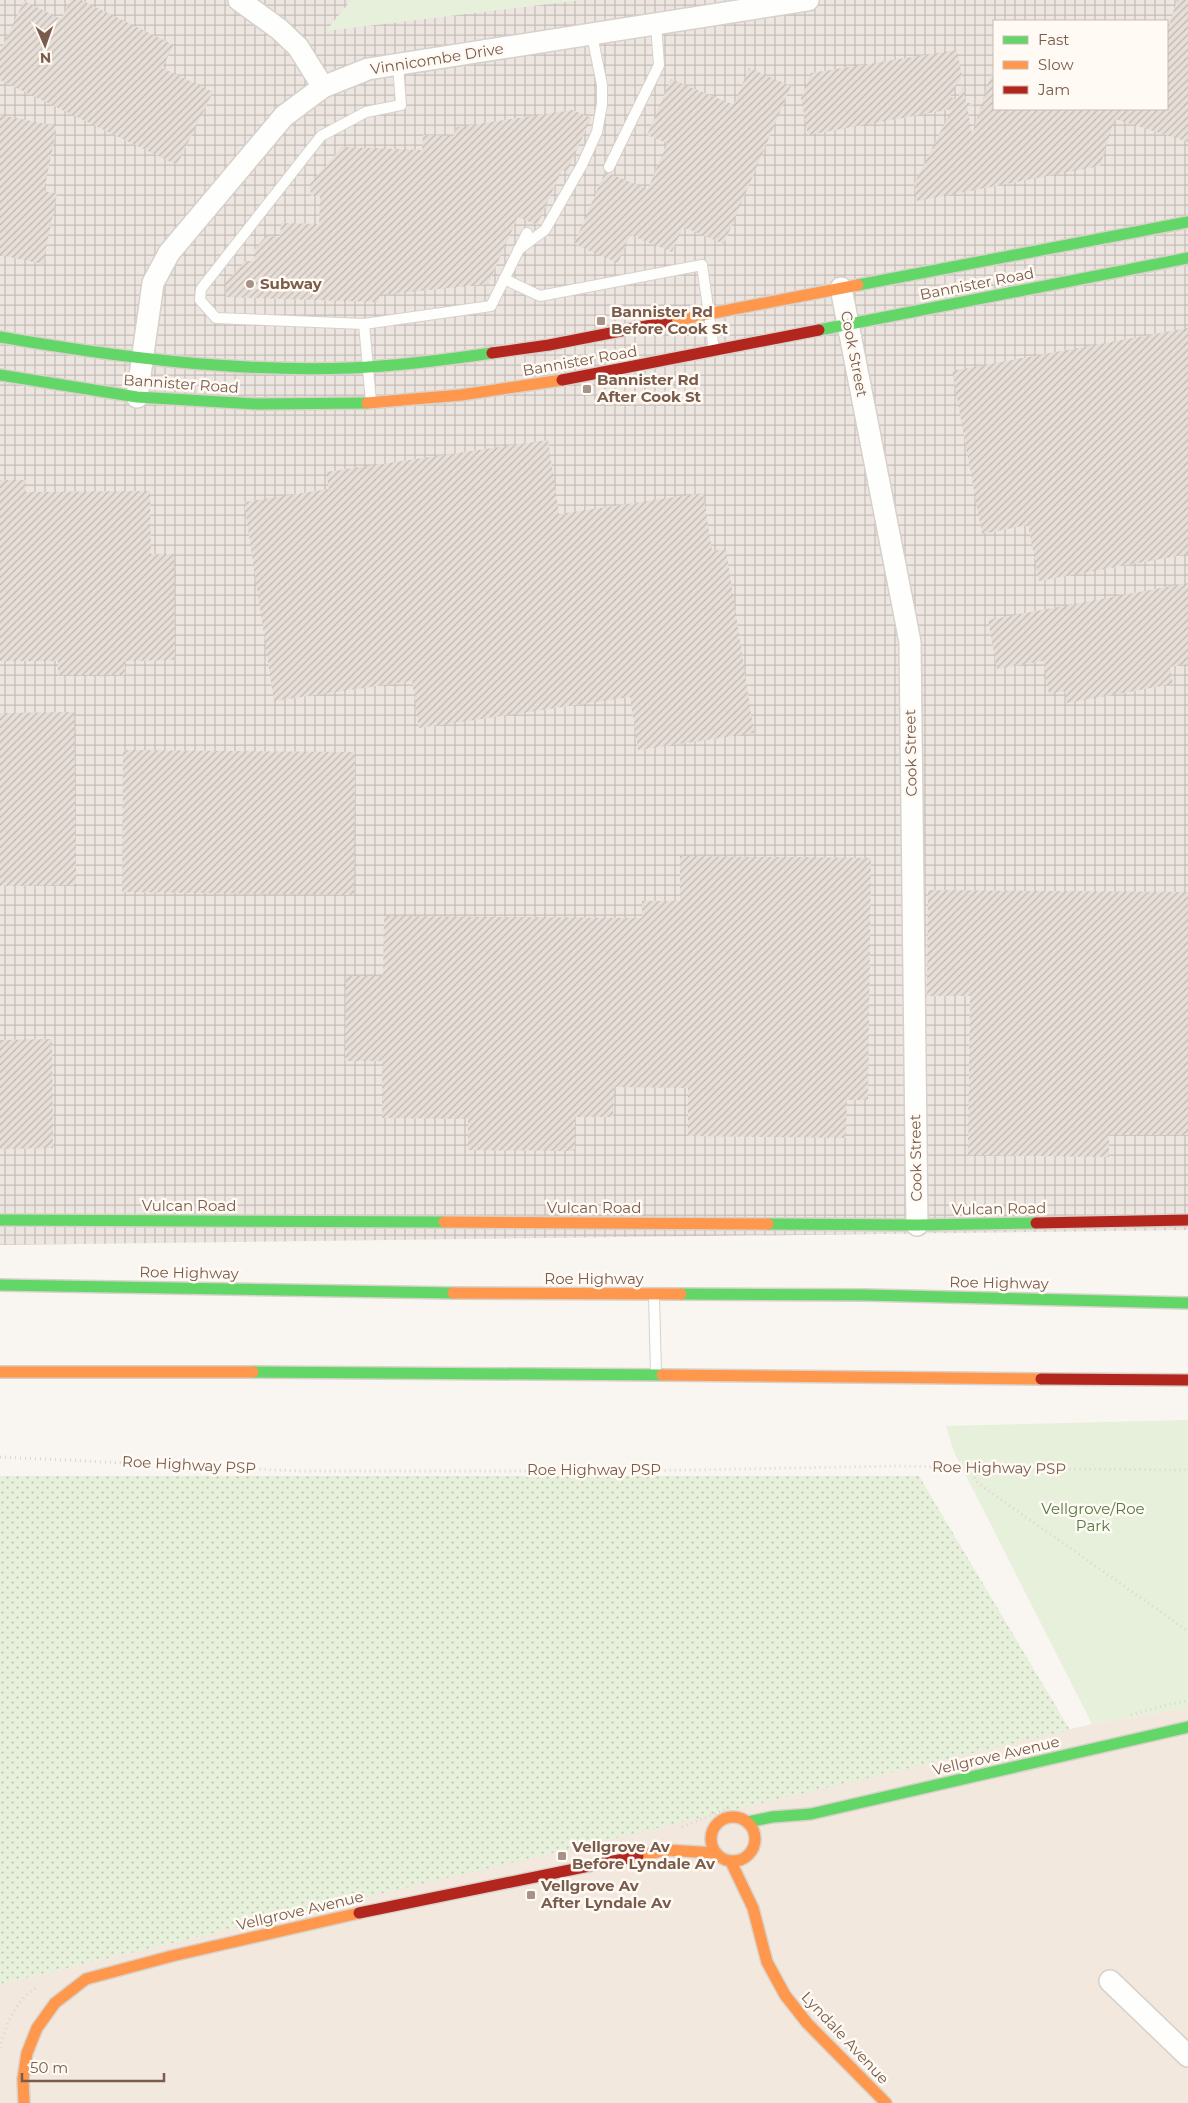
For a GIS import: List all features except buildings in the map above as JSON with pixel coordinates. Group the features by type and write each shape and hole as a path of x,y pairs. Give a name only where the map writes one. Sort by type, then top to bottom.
{"main road":[{"name":"Bannister Road","path":"0,337 70,350 142,359 265,367 368,367 473,356 549,345 1188,222"},
{"name":"Bannister Road","path":"0,375 137,397 258,404 371,403 461,395 543,384 1188,258"},
{"name":"Vulcan Road","path":"0,1220 917,1225 1188,1220"},
{"name":"Roe Highway","path":"0,1285 654,1295 866,1295 1188,1303"},
{"path":"0,1372 283,1372 1188,1380"},
{"name":"Vellgrove Avenue","path":"666,1850 714,1827 728,1818 736,1817 748,1822 772,1817 810,1814 1188,1727"},
{"name":"Vellgrove Avenue","path":"784,1827 810,1814"},
{"path":"748,1822 754,1831 753,1849"},
{"path":"714,1827 711,1843 715,1853"},
{"path":"732,1862 745,1858 768,1836"},
{"name":"Lyndale Avenue","path":"753,1849 753,1908"},
{"name":"Vellgrove Avenue","path":"24,2103 23,2079 27,2052 37,2028 55,2003 86,1979 172,1956 412,1901 666,1850 715,1853 720,1858 732,1862"},
{"name":"Lyndale Avenue","path":"732,1862 753,1908 767,1962 785,1996 807,2023 886,2103"}],"street":[{"path":"240,0 279,28 298,47 323,87"},
{"name":"Vinnicombe Drive","path":"137,397 153,284 170,253 284,116 323,87 368,69 808,0"},
{"name":"Cook Street","path":"841,288 910,642 917,1225"},
{"path":"1110,1981 1188,2056"}],"lane":[{"path":"609,167 659,64 656,24"},
{"path":"518,250 544,230 582,166 597,132 600,118 602,85 592,35"},
{"path":"398,64 401,106 366,112 321,136 201,289 200,300 216,318 364,324 491,306 527,232"},
{"path":"504,279 540,296 702,265 714,351"},
{"path":"364,324 371,403"},
{"path":"654,1295 656,1376"}],"path":[{"name":"Roe Highway PSP","path":"0,1457 299,1471 627,1471 898,1466 1188,1470"},
{"path":"971,1468 976,1481 1188,1631"}],"shaded area":[{"path":"0,0 1188,0 1188,1230 0,1245"},
{"path":"1188,1708 1188,2103 0,2103 0,1984 1092,1724"}],"green space":[{"path":"351,0 582,0 326,31"},
{"name":"Vellgrove/Roe Park","path":"1188,1420 1188,1708 1092,1724 954,1452 946,1426"},
{"path":"0,1476 919,1476 1070,1730 0,1984"}],"traffic: fast":[{"path":"858,285 1188,222"},
{"path":"819,330 1188,258"},
{"path":"0,337 130,357 262,368 368,367 492,353"},
{"path":"0,375 137,397 258,404 367,403"},
{"path":"0,1220 444,1222"},
{"path":"768,1224 917,1225 1036,1223"},
{"path":"0,1285 453,1293"},
{"path":"681,1294 866,1295 1188,1303"},
{"path":"253,1372 662,1375"},
{"path":"748,1822 772,1817 811,1814 1188,1727"}],"traffic: slow":[{"path":"667,322 858,285"},
{"path":"367,403 461,395 562,380"},
{"path":"444,1222 768,1224"},
{"path":"453,1293 681,1294"},
{"path":"0,1372 253,1372"},
{"path":"662,1375 1041,1379"},
{"path":"729,1817 737,1817 749,1823 755,1839 749,1855 737,1861 729,1861 717,1855 711,1843 711,1835 717,1823 729,1817"},
{"path":"638,1856 666,1850 715,1853"},
{"path":"731,1862 753,1908 767,1962 785,1995 807,2023 886,2103"},
{"path":"24,2103 23,2079 27,2053 37,2028 55,2003 86,1979 172,1956 359,1913"}],"traffic: jam":[{"path":"492,353 549,345 667,322"},
{"path":"562,380 819,330"},
{"path":"1036,1223 1188,1220"},
{"path":"1041,1379 1188,1380"},
{"path":"359,1913 638,1856"}],"place":[{"name":"Subway","path":"250,284"},
{"name":"Bannister Rd Before Cook St","path":"601,321"},
{"name":"Bannister Rd After Cook St","path":"587,389"},
{"name":"Vellgrove Av Before Lyndale Av","path":"562,1856"},
{"name":"Vellgrove Av After Lyndale Av","path":"531,1895"}]}
